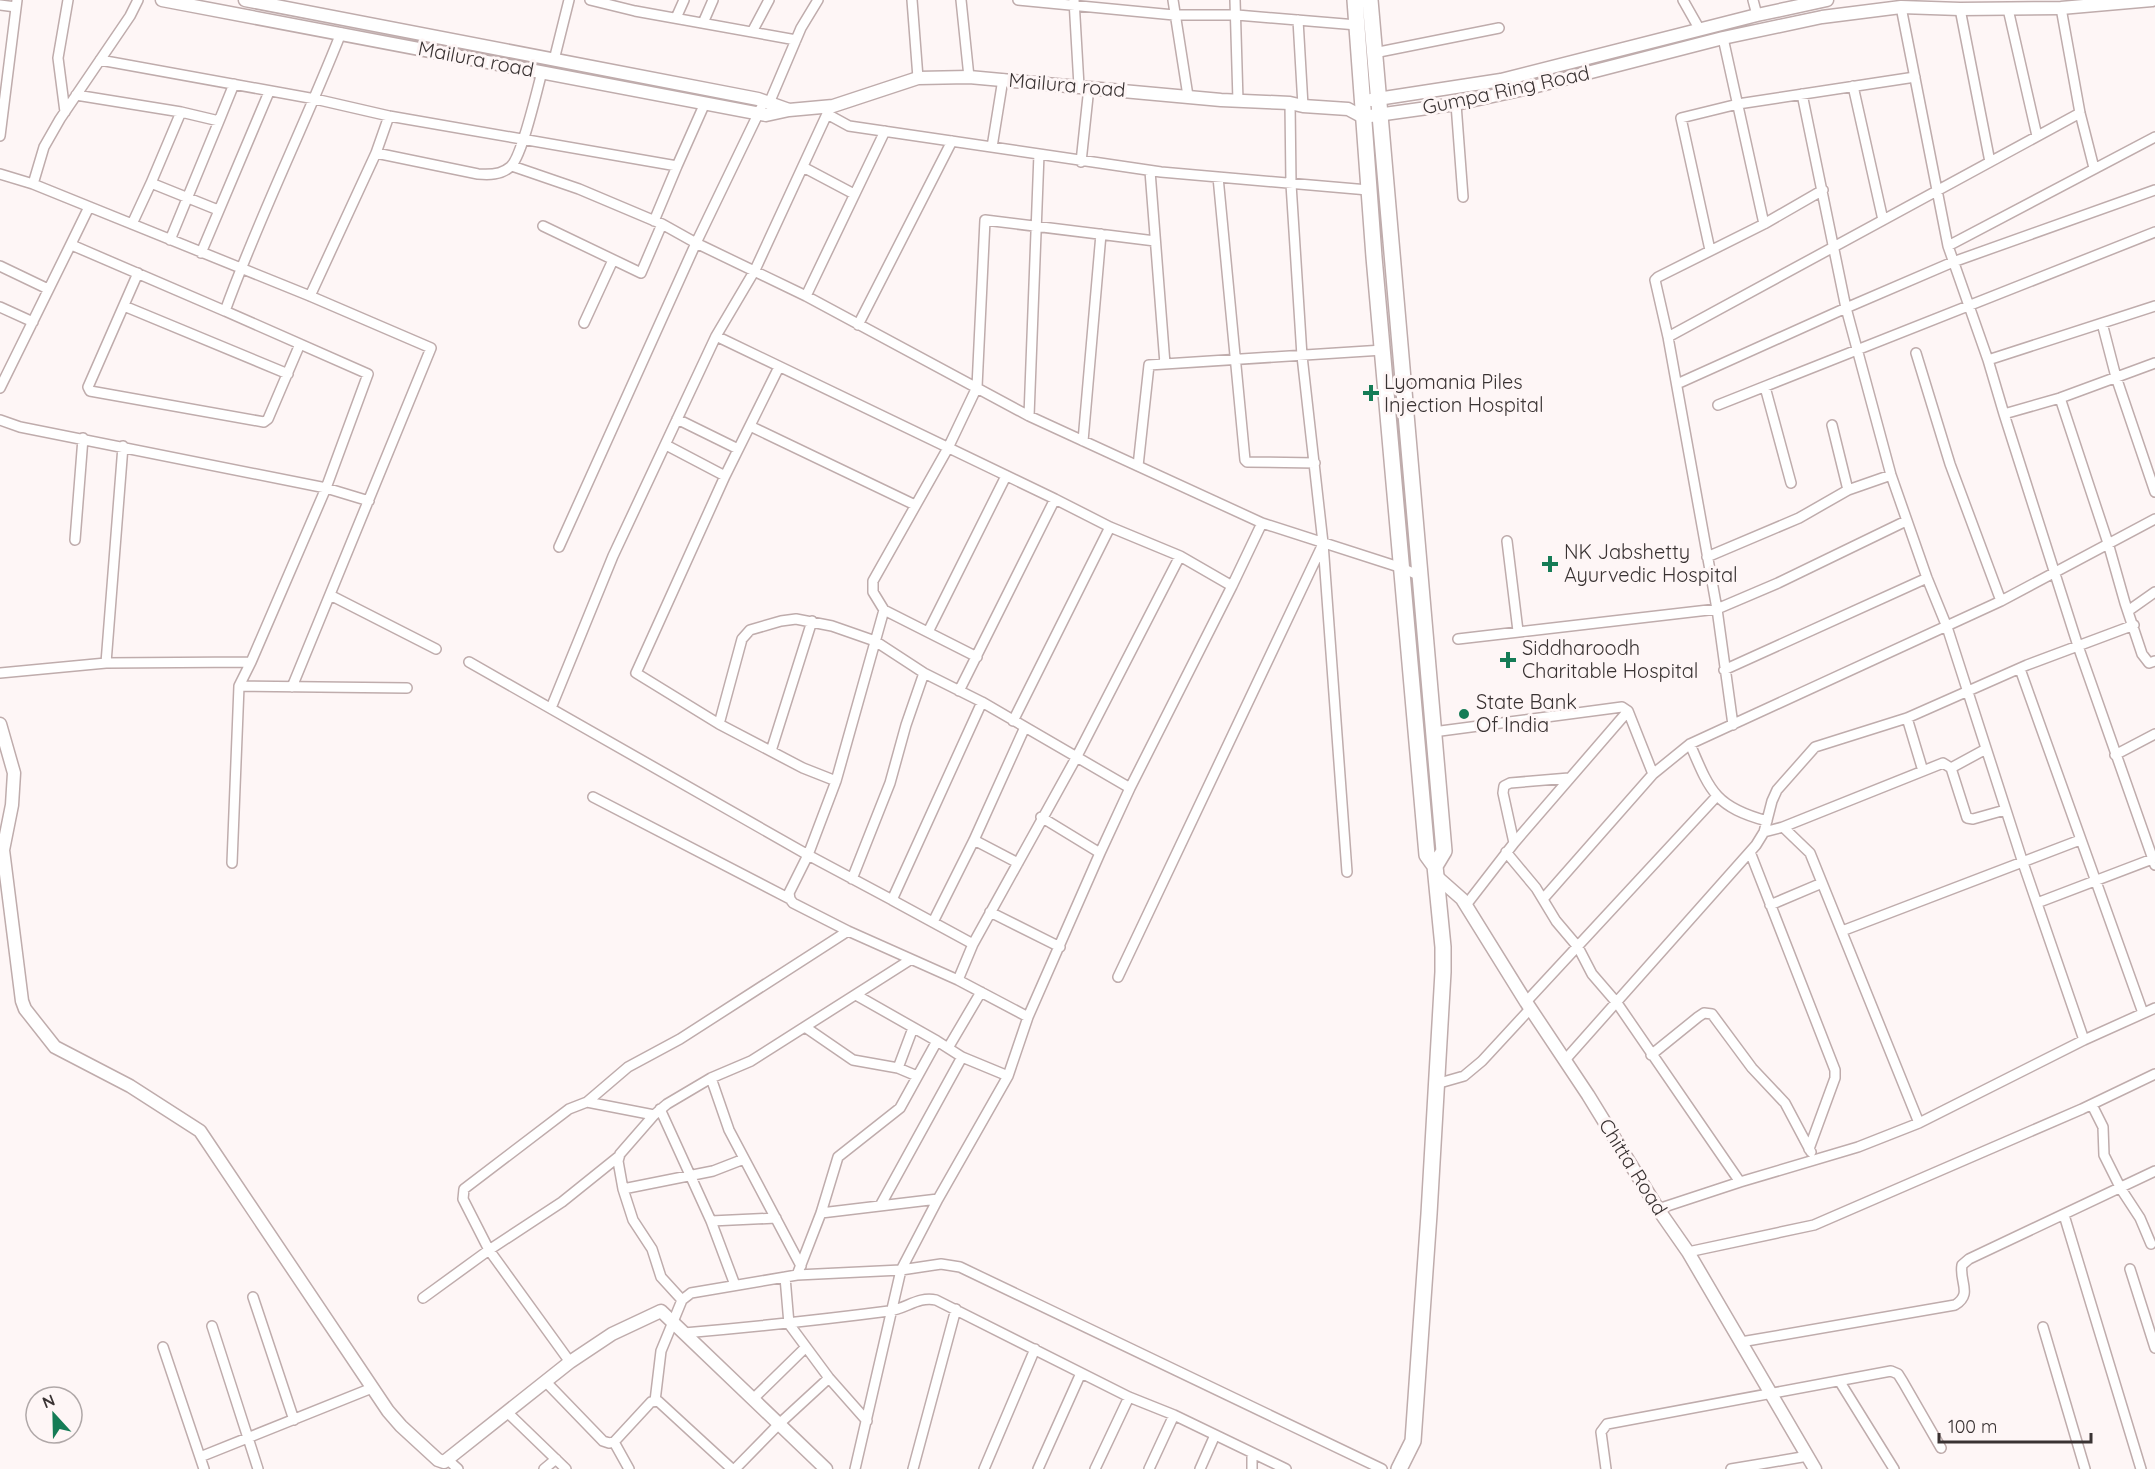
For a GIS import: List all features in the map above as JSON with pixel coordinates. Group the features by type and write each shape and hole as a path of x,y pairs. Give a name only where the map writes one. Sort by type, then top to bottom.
{"main road":[{"path":"1355,0 1368,190 1427,855 1436,871 1443,947 1413,1441 1399,1469"},
{"path":"1370,0 1444,851 1436,871"}],"street":[{"path":"65,112 58,58 68,0"},
{"path":"33,184 44,147 138,0"},
{"name":"Mailura road","path":"162,0 766,116 789,110 828,110 918,78 969,77 1238,101 1290,103 1348,110"},
{"name":"Mailura road","path":"245,0 767,101 789,110"},
{"path":"554,60 569,0"},
{"path":"590,0 635,11 796,40"},
{"path":"635,11 639,0"},
{"path":"676,18 684,0"},
{"path":"703,23 714,0"},
{"path":"752,32 769,0"},
{"path":"559,547 696,243 758,114 767,101 818,0"},
{"path":"912,0 918,78"},
{"path":"961,0 969,77"},
{"path":"1018,0 1126,5 1174,15 1237,15 1357,25"},
{"path":"1173,0 1188,96"},
{"path":"1235,0 1238,101"},
{"path":"1683,0 1700,30"},
{"path":"1753,0 1757,15"},
{"name":"Gumpa Ring Road","path":"1348,110 1362,101 1501,80 1757,15 1827,0"},
{"name":"Gumpa Ring Road","path":"1363,117 1456,104 1529,88 1723,38 1822,17 1901,7 2061,8 2152,0"},
{"path":"0,5 16,3 3,84 0,136"},
{"path":"1074,3 1084,87 1081,162"},
{"path":"1901,7 1948,246 1988,360 2078,646 2154,861 2037,903"},
{"path":"2061,8 2080,113 2094,168"},
{"path":"1960,9 1990,162"},
{"path":"2008,9 2037,136"},
{"path":"1298,20 1304,106"},
{"path":"1374,53 1499,28"},
{"path":"225,311 240,268 315,99 341,33"},
{"path":"1723,38 1764,224"},
{"path":"100,60 315,99 389,116 677,166"},
{"path":"512,166 523,139 542,72"},
{"path":"1710,250 1680,120 1738,105 1915,77"},
{"path":"992,147 1003,79"},
{"path":"170,240 234,84"},
{"path":"1853,86 1882,220"},
{"path":"201,253 269,92"},
{"path":"1802,94 1846,308 1891,475 1906,521 1947,627 2023,863 2084,1040"},
{"path":"76,95 181,112 219,121"},
{"path":"543,226 641,273 677,166 705,103"},
{"path":"1290,103 1291,184 1302,356 1323,543 1347,872"},
{"path":"1456,104 1463,197"},
{"path":"551,708 613,556 716,336 755,270 828,110 849,126 1081,162 1150,171 1368,190"},
{"path":"1348,110 1363,117"},
{"path":"132,224 181,112"},
{"path":"1668,337 2080,113"},
{"path":"310,296 376,153 389,116"},
{"path":"806,296 885,131"},
{"path":"1948,246 2155,137"},
{"path":"858,325 952,141"},
{"path":"376,153 478,174 493,174 512,166 579,189 658,223 755,270 1029,416 1262,524 1402,568 1420,576"},
{"path":"1029,416 1039,154"},
{"path":"803,167 854,194"},
{"path":"1150,171 1165,364"},
{"path":"0,174 33,184 310,296 431,348 292,687"},
{"path":"1218,177 1245,460 1247,462 1315,463"},
{"path":"151,183 218,210"},
{"path":"1733,725 1717,609 1677,384 1655,280 1764,224 1823,190"},
{"path":"1677,384 1953,262 2155,190"},
{"path":"0,388 89,207"},
{"path":"976,657 884,610 873,592 873,581 948,448 977,387 985,220 1155,240"},
{"path":"1718,405 2155,232"},
{"path":"1083,441 1101,234"},
{"path":"70,246 138,273 368,374 326,488 239,686 232,863"},
{"path":"584,323 613,260"},
{"path":"0,266 48,289"},
{"path":"138,273 88,387 90,391 264,422 268,419 300,344"},
{"path":"124,306 288,374"},
{"path":"1988,360 2155,306"},
{"path":"0,308 33,322"},
{"path":"2102,323 2116,377 2155,492"},
{"path":"716,336 1110,527 1180,556 1232,586"},
{"path":"1138,466 1149,365 1383,350"},
{"path":"1916,353 1950,464 2001,601"},
{"path":"2004,414 2060,398 2155,363"},
{"path":"779,367 725,476 636,673 719,723 803,768 836,781"},
{"path":"1765,387 1791,483"},
{"path":"2060,398 2142,654 2149,663 2155,661"},
{"path":"678,419 738,449"},
{"path":"0,420 20,427 326,488 369,501"},
{"path":"1832,425 1848,490"},
{"path":"750,426 915,505"},
{"path":"75,540 83,438"},
{"path":"666,445 725,476"},
{"path":"106,663 123,446"},
{"path":"1707,557 1799,518 1848,490 1891,475"},
{"path":"927,632 1006,476"},
{"path":"959,691 1055,499"},
{"path":"1543,899 1653,774 1690,744 2001,601 2155,519"},
{"path":"1458,639 1717,609 1778,583 1906,521"},
{"path":"855,1469 901,1270 938,1199 1008,1076 1029,1017 1100,853 1262,524"},
{"path":"1013,721 1110,527"},
{"path":"1507,541 1518,631"},
{"path":"1118,976 1323,543"},
{"path":"958,980 973,944 1041,818 1077,758 1180,556"},
{"path":"1724,670 1928,578"},
{"path":"2128,611 2155,592"},
{"path":"330,595 436,650"},
{"path":"884,610 836,781 808,855 789,893 790,898 793,903 848,931 958,980 1029,1017"},
{"path":"719,723 745,633 781,621 796,619 812,621 875,641 924,672 982,702 1130,788"},
{"path":"771,751 812,621"},
{"path":"1566,1060 1750,852 1764,831 1777,790 1815,747 1907,718 2020,669 2134,625"},
{"path":"0,673 106,663 251,662"},
{"path":"469,662 808,855 973,944"},
{"path":"2020,669 2143,1013"},
{"path":"852,879 890,783 924,672"},
{"path":"239,686 407,688"},
{"path":"896,902 892,900 982,702"},
{"path":"1433,732 1618,707 1625,708 1653,774"},
{"path":"1466,905 1506,852 1628,711"},
{"path":"1907,718 1923,771"},
{"path":"0,724 14,773 12,805 1,846 22,1001 25,1009 55,1047 130,1086 200,1131 372,1388 400,1426 438,1460 444,1462 570,1362 612,1334 660,1311 826,1469"},
{"path":"933,922 974,840 1025,727"},
{"path":"2115,755 2155,734"},
{"path":"1690,744 1705,779 1716,797 1742,814 1767,821"},
{"path":"1951,768 1986,749"},
{"path":"1764,831 1783,827 1943,763 1951,768 1967,818 1973,819 2006,810"},
{"path":"1514,843 1503,793 1504,786 1510,783 1569,778"},
{"path":"593,797 790,898"},
{"path":"1436,1084 1464,1076 1482,1061 1578,947 1716,797"},
{"path":"1041,818 1100,853"},
{"path":"1783,827 1810,853 1919,1123"},
{"path":"974,840 1017,863"},
{"path":"1842,931 2080,840"},
{"path":"1506,852 1543,899 1556,921 1578,947 1592,974 1617,1003 1740,1182"},
{"path":"1750,852 1835,1070 1835,1078 1809,1149"},
{"name":"Chitta Road","path":"1436,871 1466,905 1528,1006 1566,1060 1658,1209 1688,1252 1815,1469"},
{"path":"1770,905 1822,883"},
{"path":"990,912 1060,947"},
{"path":"570,1362 489,1250 463,1199 464,1189 569,1109 587,1102 628,1067 680,1039 848,931"},
{"path":"423,1298 489,1250 562,1202 618,1157 657,1112 711,1078 751,1061 910,960"},
{"path":"948,1048 981,992"},
{"path":"856,995 963,1057 1008,1076"},
{"path":"1658,1209 1858,1147 1919,1123 2084,1040 2155,1008"},
{"path":"1651,1055 1698,1017 1704,1013 1712,1014 1756,1073 1785,1103 1814,1160"},
{"path":"806,1027 853,1060 898,1068 917,1077"},
{"path":"898,1068 913,1028"},
{"path":"797,1275 821,1213 838,1158 900,1108 937,1041"},
{"path":"880,1206 963,1057"},
{"path":"1688,1252 1814,1224 2092,1105 2155,1074"},
{"path":"711,1078 729,1130 801,1266"},
{"path":"587,1102 657,1112"},
{"path":"2092,1105 2103,1127 2104,1155 2121,1189 2140,1218 2151,1244"},
{"path":"657,1112 711,1221 735,1286"},
{"path":"618,1157 623,1190 633,1220 654,1254 658,1271 664,1282 682,1300"},
{"path":"623,1190 713,1171 744,1159"},
{"path":"1741,1342 1955,1305 1965,1295 1961,1271 1962,1265 1969,1259 2155,1171"},
{"path":"821,1213 938,1199"},
{"path":"2064,1215 2140,1469"},
{"path":"711,1221 776,1218"},
{"path":"545,1381 603,1441 615,1442 655,1401 660,1354 682,1300 691,1293 797,1275 901,1270 941,1264 960,1267 1382,1469"},
{"path":"2130,1269 2155,1348"},
{"path":"785,1277 789,1324 829,1378 867,1421"},
{"path":"253,1297 294,1420"},
{"path":"684,1333 789,1324 893,1311 922,1299 931,1299 1129,1397 1174,1415 1286,1469"},
{"path":"913,1469 956,1310"},
{"path":"212,1326 258,1469"},
{"path":"2043,1327 2085,1469"},
{"path":"163,1347 204,1469"},
{"path":"753,1399 805,1348"},
{"path":"984,1469 1035,1349"},
{"path":"1606,1469 1601,1432 1608,1424 1891,1371 1898,1374 1941,1448"},
{"path":"1038,1469 1081,1372"},
{"path":"655,1401 660,1402 733,1469 829,1378"},
{"path":"1840,1382 1893,1469"},
{"path":"200,1457 372,1388"},
{"path":"1095,1469 1129,1397"},
{"path":"507,1412 566,1469"},
{"path":"1149,1469 1174,1415"},
{"path":"1200,1469 1215,1435"},
{"path":"615,1442 629,1469"},
{"path":"1252,1453 1252,1469"},
{"path":"1731,1469 1808,1456"},
{"path":"544,1469 556,1459"},
{"path":"448,1460 458,1469"}],"place":[{"name":"Lyomania Piles Injection Hospital","path":"1371,393"},
{"name":"NK Jabshetty Ayurvedic Hospital","path":"1550,564"},
{"name":"Siddharoodh Charitable Hospital","path":"1508,660"},
{"name":"State Bank Of India","path":"1464,714"}]}
